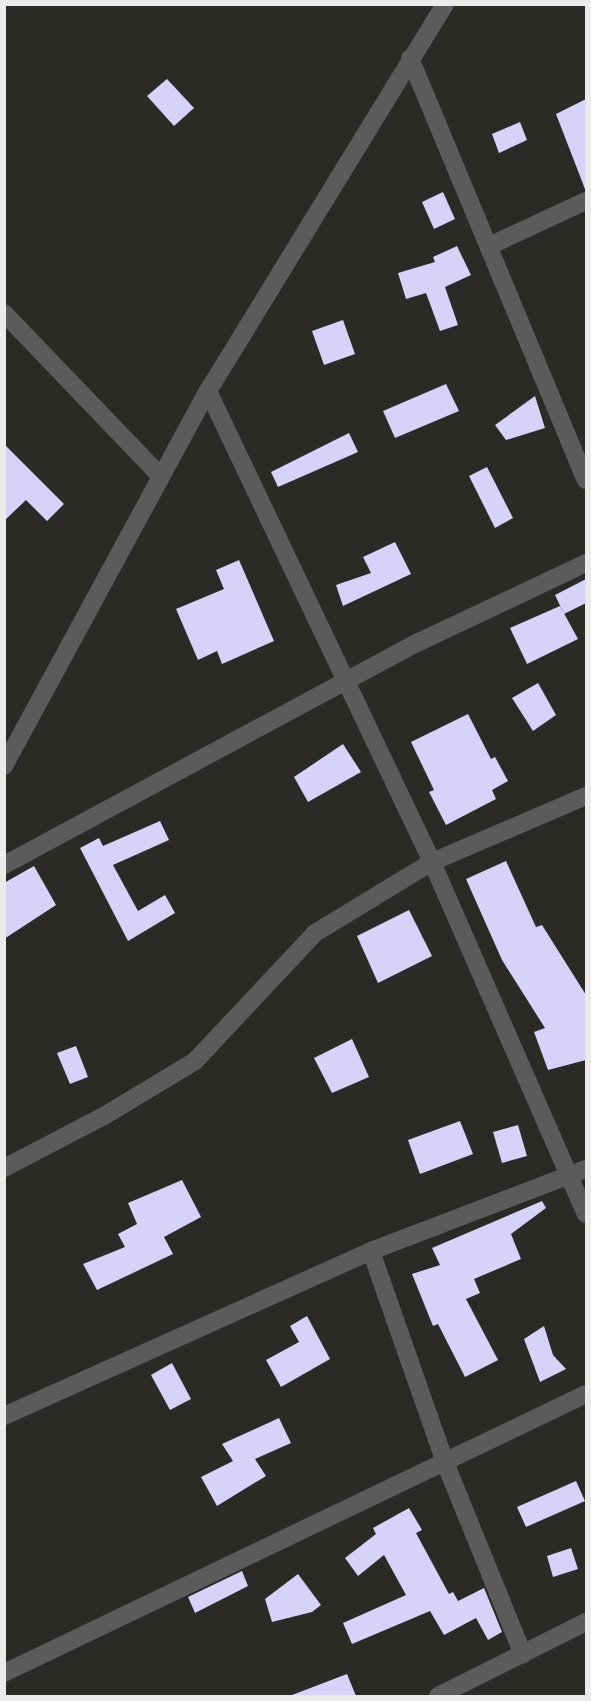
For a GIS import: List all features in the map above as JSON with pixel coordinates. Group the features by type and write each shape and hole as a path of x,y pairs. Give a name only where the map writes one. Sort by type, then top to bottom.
{"street":[{"path":"4,766 208,391 445,4"},
{"path":"410,58 586,480"},
{"path":"489,246 586,201"},
{"path":"4,313 161,477"},
{"path":"208,391 579,1172 586,1214"},
{"path":"4,865 419,642 586,563"},
{"path":"4,1168 104,1116 195,1060 315,933 432,862 586,796"},
{"path":"4,1416 371,1251 579,1172"},
{"path":"371,1251 444,1460 524,1655"},
{"path":"4,1673 444,1460 586,1394"},
{"path":"438,1696 586,1622"}],"building":[{"path":"167,79 194,108 174,126 147,96"},
{"path":"586,99 586,189 585,189 556,114"},
{"path":"520,122 527,140 499,153 492,134"},
{"path":"443,192 455,219 434,229 422,202"},
{"path":"457,246 471,275 445,287 458,325 440,331 426,293 406,299 398,273 435,262 433,257"},
{"path":"343,320 355,354 324,365 312,331"},
{"path":"446,384 459,411 395,438 383,411"},
{"path":"535,396 545,428 506,440 495,425"},
{"path":"349,433 358,452 278,487 271,472"},
{"path":"4,444 64,504 47,521 26,500 4,521"},
{"path":"487,467 513,518 495,528 469,476"},
{"path":"395,542 411,574 343,606 336,585 371,573 363,557"},
{"path":"239,560 274,641 222,664 217,651 198,660 176,609 224,589 216,570"},
{"path":"586,579 586,603 564,614 555,595"},
{"path":"560,606 578,639 527,664 510,628"},
{"path":"538,683 556,715 533,731 512,698"},
{"path":"468,714 491,759 495,757 508,781 492,790 496,799 446,825 429,792 434,790 411,742"},
{"path":"343,744 361,772 308,802 294,777"},
{"path":"160,821 169,840 113,865 138,911 165,895 175,913 128,941 80,848 99,838 103,846"},
{"path":"506,861 536,927 542,925 586,995 586,1060 548,1070 534,1032 545,1028 502,960 466,879"},
{"path":"34,866 56,905 4,939 4,883"},
{"path":"409,910 432,956 378,983 357,936"},
{"path":"352,1039 369,1077 332,1093 314,1058"},
{"path":"76,1046 88,1077 70,1084 57,1053"},
{"path":"460,1121 473,1154 420,1174 408,1140"},
{"path":"518,1125 527,1156 502,1163 493,1132"},
{"path":"182,1180 201,1217 164,1237 173,1254 97,1290 83,1264 125,1247 118,1234 137,1224 128,1203"},
{"path":"542,1201 546,1208 511,1234 521,1259 474,1279 480,1293 466,1299 498,1360 465,1377 438,1324 433,1326 412,1274 440,1265 432,1248"},
{"path":"307,1316 330,1359 281,1387 266,1360 299,1342 290,1326"},
{"path":"544,1326 553,1355 566,1369 540,1382 524,1339"},
{"path":"172,1363 191,1399 170,1410 151,1375"},
{"path":"279,1418 291,1443 255,1459 266,1476 217,1506 201,1477 233,1461 222,1444"},
{"path":"576,1481 585,1501 526,1527 517,1507"},
{"path":"409,1508 422,1530 416,1533 449,1594 453,1592 458,1601 484,1588 502,1632 488,1640 476,1618 444,1635 430,1611 352,1644 343,1623 406,1595 384,1555 358,1576 345,1558 376,1534 373,1528"},
{"path":"571,1548 578,1569 553,1577 547,1556"},
{"path":"242,1571 248,1586 195,1613 188,1597"},
{"path":"298,1574 321,1605 312,1612 272,1622 265,1599"},
{"path":"347,1674 356,1696 292,1695"}]}
